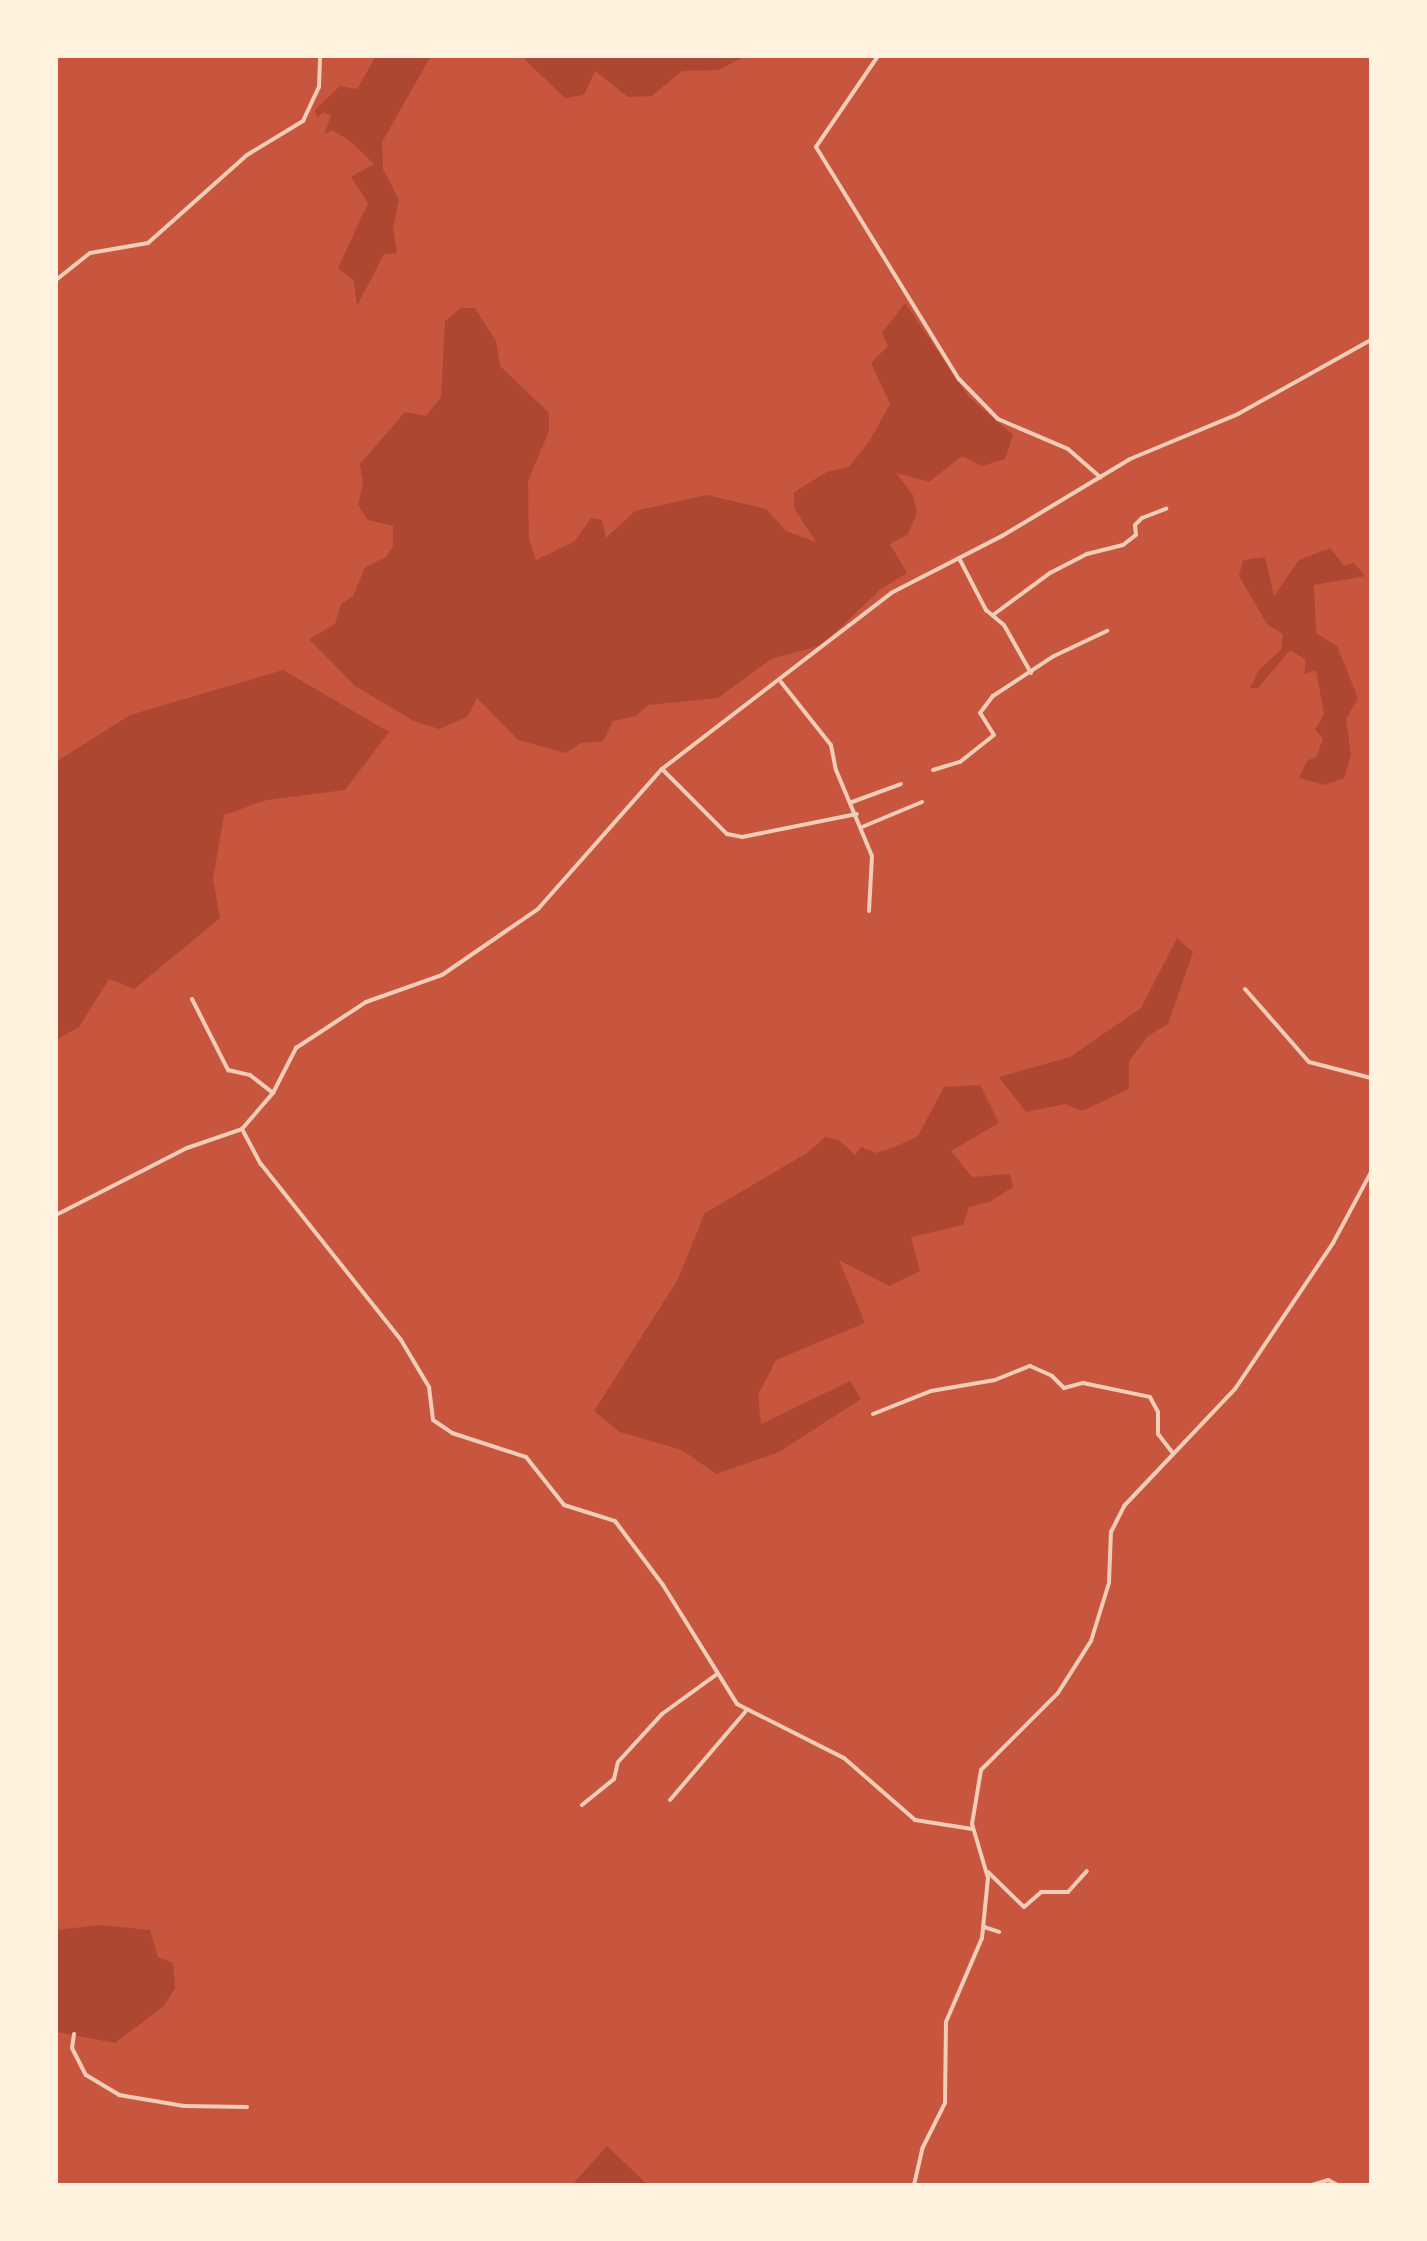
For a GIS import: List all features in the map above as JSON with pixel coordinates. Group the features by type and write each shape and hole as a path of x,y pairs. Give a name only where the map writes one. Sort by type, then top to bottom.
{"street":[{"path":"56,280 90,253 148,243 247,155 299,124 317,94 320,56"},
{"path":"878,56 816,147 959,379 998,419 1068,449 1100,477"},
{"path":"56,1215 187,1148 242,1129 273,1093 296,1048 366,1002 442,975 538,909 662,769 781,682 891,593 1100,477 1301,383 1371,340"},
{"path":"993,615 1050,573 1087,554 1123,545 1136,535 1135,526 1142,518 1166,509"},
{"path":"959,558 993,615 1004,625 1031,673"},
{"path":"933,770 960,762 994,735 981,710 1031,673 1107,631"},
{"path":"781,682 831,745 873,858 869,911"},
{"path":"662,769 727,834 742,837 857,814"},
{"path":"852,802 901,784"},
{"path":"862,827 922,802"},
{"path":"1245,989 1309,1062 1371,1078"},
{"path":"192,999 226,1068 250,1075 273,1093"},
{"path":"242,1129 261,1164 401,1340 429,1387 433,1420 452,1433 526,1457 564,1505 615,1521 663,1585 717,1674 746,1711 844,1758 915,1820 972,1829"},
{"path":"914,2185 922,2149 946,2098 946,2022 984,1927 987,1871 972,1829 984,1764 1070,1675 1101,1618 1115,1522 1173,1453 1198,1433 1246,1373 1333,1243 1371,1172"},
{"path":"873,1414 931,1391 995,1380 1030,1366 1052,1376 1064,1388 1083,1383 1150,1397 1158,1412 1158,1434 1173,1453"},
{"path":"582,1805 614,1779 618,1762 662,1714 717,1674"},
{"path":"670,1800 746,1711"},
{"path":"987,1871 1024,1907 1039,1893 1068,1892 1087,1871"},
{"path":"984,1927 999,1932"},
{"path":"74,2034 72,2048 86,2075 119,2095 184,2106 247,2107"},
{"path":"1312,2185 1328,2180 1338,2185"}],"shaded area":[{"path":"376,56 431,56 382,142 383,169 399,200 393,228 397,253 384,254 357,306 354,281 338,268 368,203 351,177 374,164 349,140 332,130 324,134 331,116 324,112 317,117 315,110 340,86 357,89"},
{"path":"521,56 745,56 719,70 682,71 652,96 628,97 595,71 584,95 565,98"},
{"path":"905,303 969,397 1013,435 1005,459 982,466 962,456 929,482 896,473 913,495 917,513 908,534 890,544 907,573 881,589 822,645 771,659 718,698 648,705 636,716 613,721 603,741 581,743 566,753 518,740 477,698 467,717 439,729 414,721 355,686 309,639 335,624 341,604 353,596 365,567 386,557 393,546 393,526 368,520 358,505 363,484 360,464 405,412 426,416 441,397 445,321 461,308 475,308 496,341 500,366 549,413 549,431 528,481 529,540 536,560 575,541 591,518 602,520 606,538 635,511 707,495 766,509 786,531 816,542 794,508 794,492 827,472 849,467 870,440 890,404 871,363 888,346 882,333"},
{"path":"1330,548 1344,566 1354,563 1365,576 1314,585 1316,633 1337,646 1358,698 1346,719 1351,755 1344,778 1325,785 1299,778 1307,761 1317,756 1323,738 1315,730 1324,714 1316,670 1304,674 1306,660 1290,650 1258,688 1250,688 1258,671 1281,650 1283,634 1267,624 1239,576 1243,560 1265,557 1274,596 1299,560"},
{"path":"283,670 389,732 345,790 267,800 224,815 213,879 220,918 134,989 109,979 79,1027 56,1040 56,762 130,715"},
{"path":"1177,938 1193,952 1168,1024 1148,1036 1129,1061 1129,1089 1082,1111 1065,1104 1026,1112 999,1077 1070,1057 1141,1008"},
{"path":"980,1085 999,1123 951,1151 972,1177 1010,1174 1013,1187 989,1202 969,1207 963,1225 911,1237 920,1271 889,1286 839,1260 865,1323 776,1360 758,1395 761,1424 850,1381 861,1399 779,1452 716,1474 682,1450 620,1432 594,1411 677,1281 705,1213 807,1153 825,1137 839,1140 855,1155 861,1147 876,1153 897,1146 918,1136 944,1087"},
{"path":"101,1925 150,1930 158,1957 173,1963 175,1988 164,2006 115,2043 56,2032 56,1930"},
{"path":"607,2146 648,2185 572,2185"}]}
